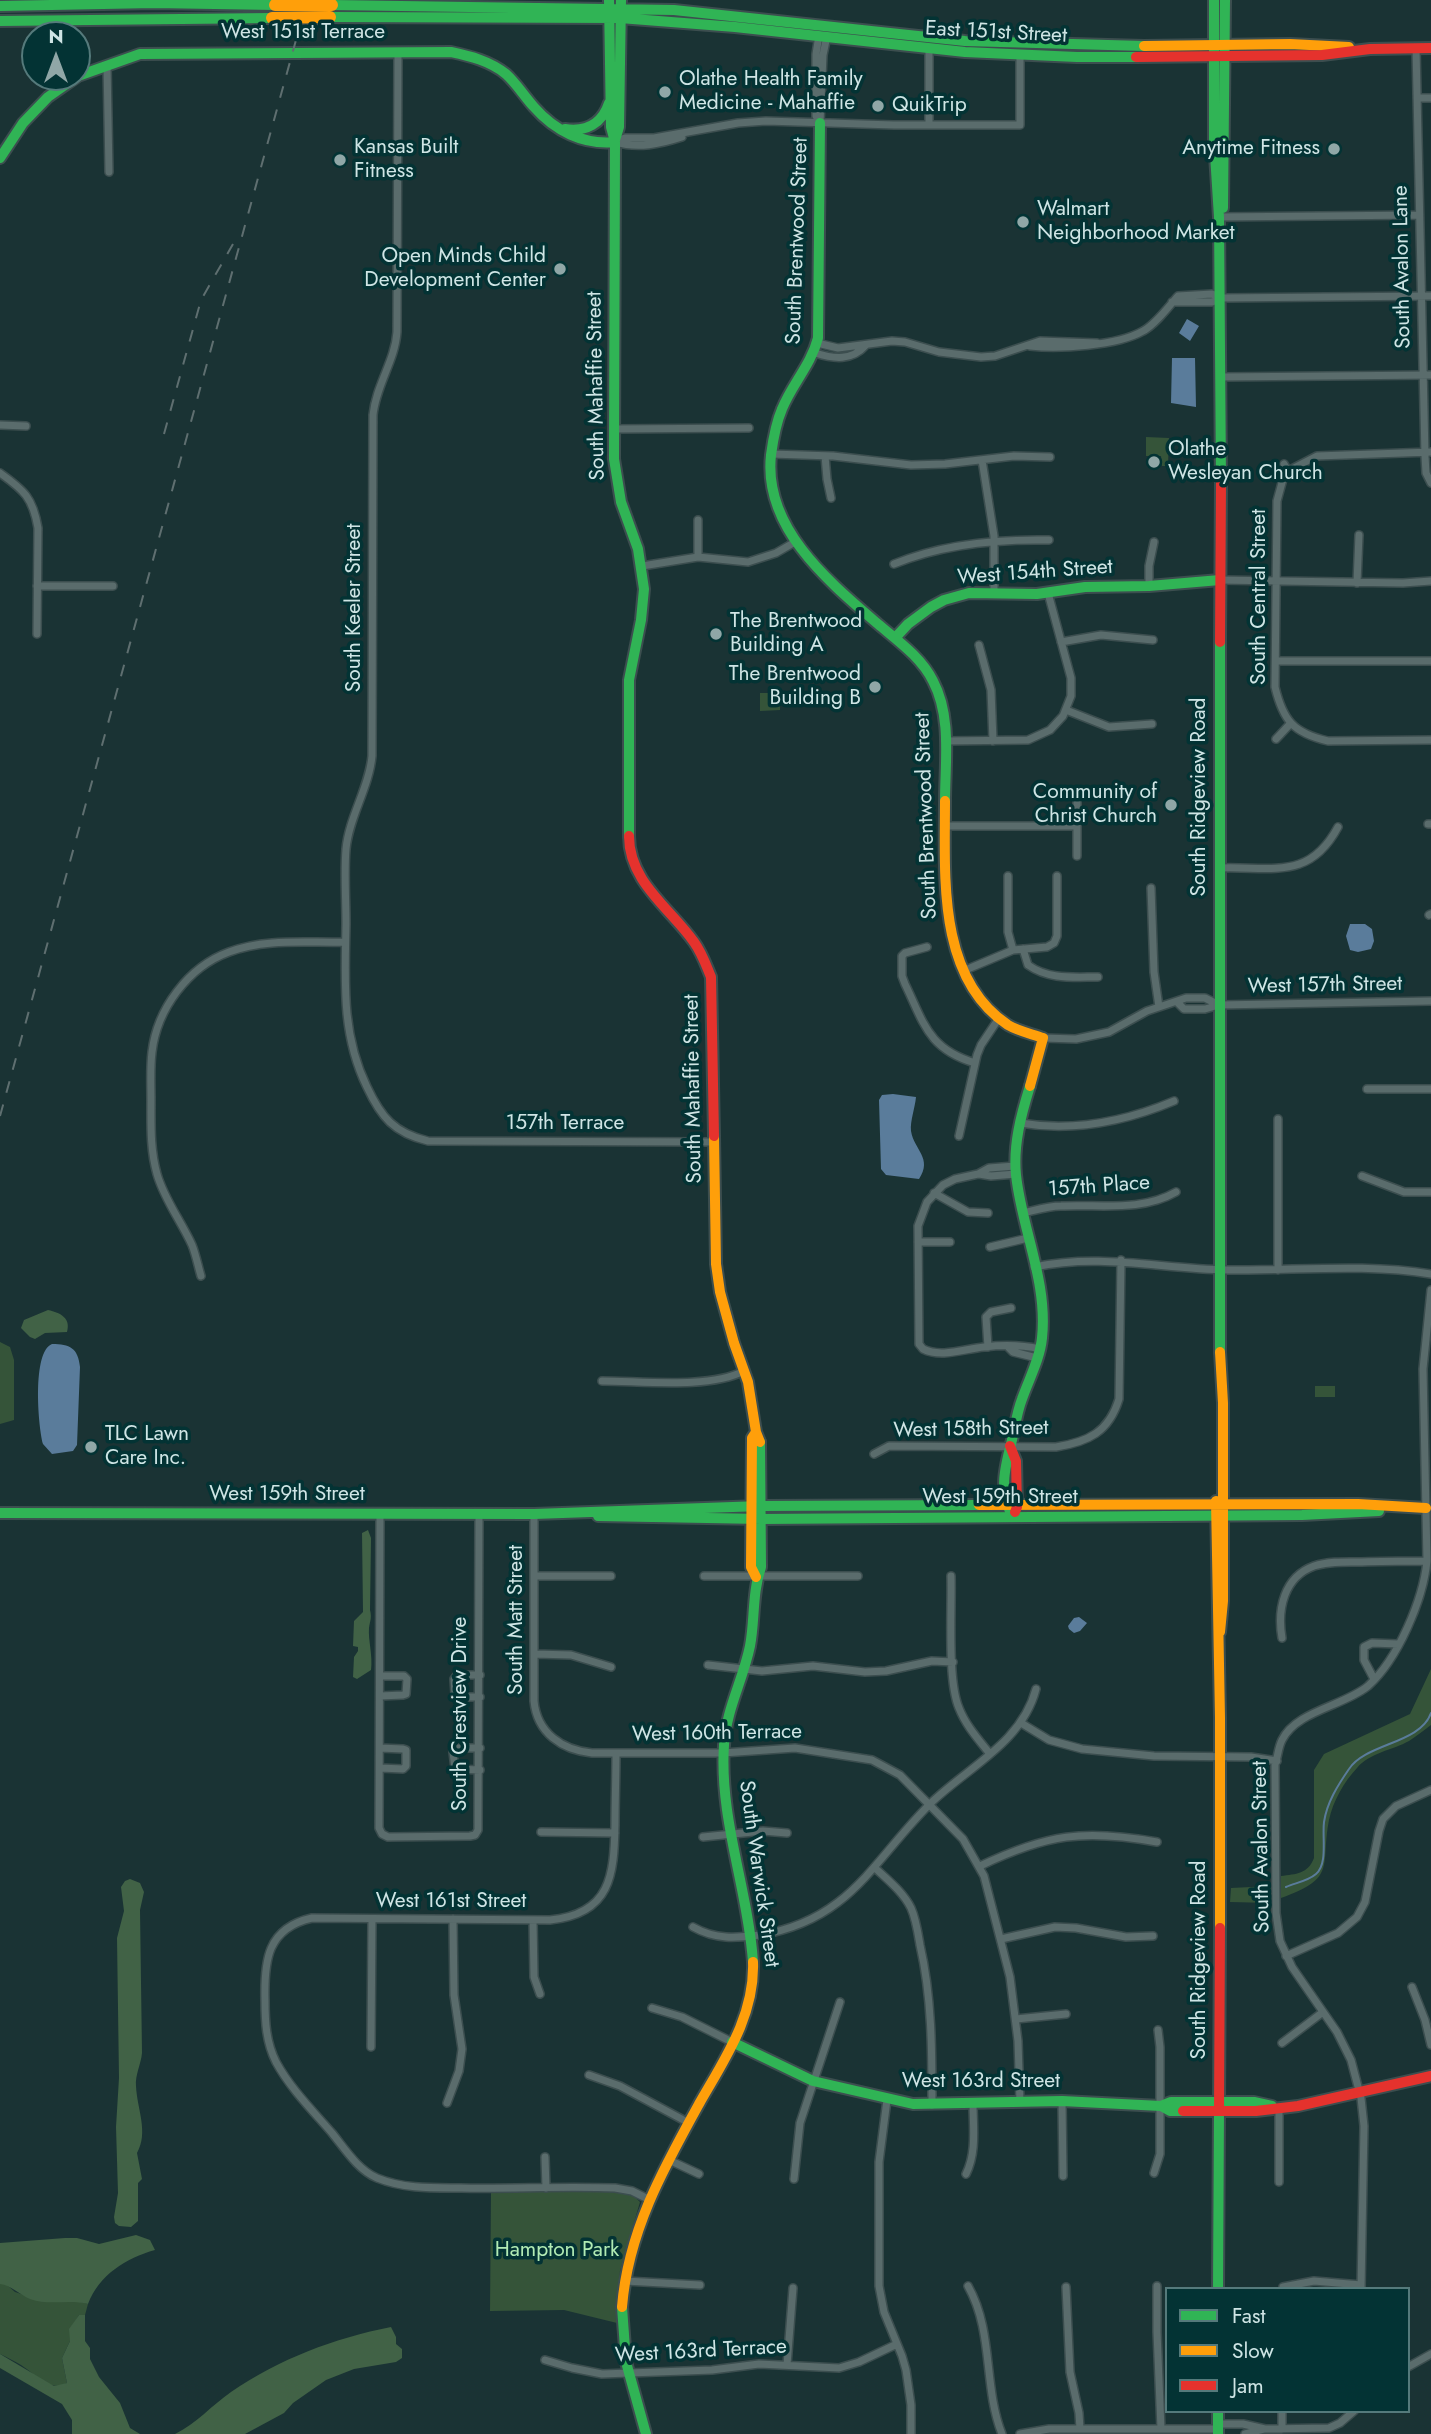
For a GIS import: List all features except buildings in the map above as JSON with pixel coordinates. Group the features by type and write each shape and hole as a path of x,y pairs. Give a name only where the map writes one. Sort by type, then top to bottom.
{"main road":[{"name":"South Ridgeview Road","path":"1214,0 1220,51"},
{"name":"South Ridgeview Road","path":"1218,2287 1220,1632 1223,1601 1220,1510 1223,1403 1220,1376 1219,1270 1221,377 1219,218 1214,139 1225,0"},
{"path":"0,6 154,3 274,12"},
{"name":"East 151st Street","path":"274,12 615,9 823,33 931,49 1020,55 1220,51 1322,44 1370,49 1431,48"},
{"path":"615,9 611,97 611,127 615,142"},
{"path":"615,9 619,127 615,142"},
{"path":"0,21 274,12"},
{"name":"East 151st Street","path":"823,33 1220,51"},
{"path":"931,49 946,45 1008,49 1014,43"},
{"path":"1020,55 1036,49 1097,50 1111,46"},
{"name":"West 151st Terrace","path":"0,158 23,123 48,97 78,76 139,54 172,52 451,52 481,60 507,75 550,123 565,134 605,144 615,142"},
{"path":"550,123 568,130 586,129 605,114 611,97"},
{"name":"South Brentwood Street","path":"820,122 816,348 807,369 783,403 773,436 772,479 785,524 795,542 821,574 921,661 939,691 945,719 945,826 948,917 952,939 963,971 979,998 999,1018 1031,1036 1043,1038"},
{"name":"South Mahaffie Street","path":"615,142 614,429 617,483 642,566 642,608 629,680 629,845 634,867 642,882 705,957 713,988 718,1278 734,1343 751,1394 756,1432 760,1438 757,1513"},
{"name":"West 154th Street","path":"895,638 918,616 943,600 969,593 1048,593 1085,587 1149,586 1220,580"},
{"path":"1011,1510 1016,1461 1010,1446 1014,1422 1039,1354 1043,1325 1042,1305 1016,1170 1020,1123 1043,1038"},
{"name":"West 159th Street","path":"0,1513 574,1513 615,1518 757,1513 1011,1510 1220,1510 1326,1514 1429,1508"},
{"name":"South Warwick Street","path":"646,2434 642,2413 628,2373 622,2330 625,2281 633,2241 648,2199 746,2014 752,1988 753,1953 732,1834 723,1753 728,1716 753,1626 756,1577 761,1566 757,1513"},
{"name":"West 163rd Street","path":"732,2042 813,2081 887,2100 932,2105 1062,2101 1161,2106 1170,2110 1218,2106 1255,2111 1318,2103 1431,2076"}],"street":[{"path":"820,122 816,116 816,54 823,33"},
{"name":"South Avalon Lane","path":"1416,48 1420,297 1427,375 1426,473 1431,483"},
{"path":"929,125 931,49"},
{"name":"South Keeler Street","path":"398,52 397,332 395,349 377,390 373,415 373,748 368,779 346,847 346,1018 353,1053 370,1094 389,1122 399,1131 416,1139"},
{"path":"615,142 625,138 654,138 738,123 766,121 1020,125 1020,55"},
{"path":"107,65 109,172"},
{"path":"1417,98 1431,98"},
{"path":"1219,218 1419,215"},
{"path":"816,348 905,342 939,352 981,358 995,356 1023,345 1079,347 1142,332 1178,296 1184,294 1212,293 1220,298 1431,296"},
{"path":"1221,377 1427,375"},
{"path":"0,425 26,426"},
{"path":"614,429 749,428"},
{"name":"South Central Street","path":"1291,723 1281,710 1275,687 1277,501 1286,467 1317,456 1428,452"},
{"path":"771,454 825,456 911,465 1014,456 1049,457"},
{"path":"825,456 831,498"},
{"path":"982,460 995,543 995,592"},
{"path":"0,473 30,498 35,511 38,528 37,634"},
{"path":"698,520 698,557"},
{"path":"1357,583 1359,535"},
{"path":"894,564 939,550 1049,540"},
{"path":"642,566 698,557 748,562 776,553 795,542"},
{"path":"1149,586 1149,566 1154,542"},
{"path":"1220,580 1357,583 1431,581"},
{"path":"37,586 113,586"},
{"path":"945,741 1017,742 1035,738 1050,730 1066,710 1072,687 1048,593"},
{"path":"1061,642 1101,635 1153,640"},
{"path":"979,645 991,690 993,741"},
{"path":"1276,661 1431,661"},
{"path":"1066,710 1109,727 1152,724"},
{"path":"1276,739 1291,723 1297,730 1311,737 1328,741 1431,740"},
{"path":"1077,794 1077,856"},
{"path":"945,826 1077,826"},
{"path":"1220,868 1290,867 1302,864 1325,850 1338,827"},
{"path":"1008,876 1008,932 1013,950"},
{"path":"963,971 1013,950 1051,946 1056,940 1056,876"},
{"path":"1151,888 1154,972 1159,1007"},
{"path":"201,1276 193,1248 167,1198 154,1161 151,1127 152,1054 161,1019 173,997 188,979 213,959 228,952 262,944 345,942"},
{"path":"927,947 902,956 902,976 930,1036 950,1055 975,1063"},
{"path":"1023,949 1028,965 1043,973 1054,976 1098,977"},
{"name":"West 157th Street","path":"1043,1038 1089,1038 1109,1032 1159,1007 1177,1002 1184,1009 1205,1009 1219,1005 1431,1001"},
{"path":"959,1136 981,1045 999,1018"},
{"path":"1367,1089 1431,1089"},
{"path":"1020,1123 1043,1127 1117,1121 1174,1101"},
{"path":"1278,1119 1278,1270"},
{"name":"157th Terrace","path":"416,1139 440,1142 715,1142"},
{"path":"1016,1170 989,1168 943,1185 934,1193 920,1215 918,1335 923,1349 934,1353 1021,1346 1039,1354"},
{"path":"1362,1177 1404,1192 1431,1192"},
{"name":"157th Place","path":"1023,1213 1058,1206 1133,1205 1160,1201 1176,1192"},
{"path":"934,1193 968,1212 988,1213"},
{"path":"990,1247 1028,1238"},
{"path":"918,1242 950,1242"},
{"path":"1034,1267 1073,1261 1121,1260 1219,1270 1400,1270 1431,1274"},
{"name":"West 158th Street","path":"874,1454 889,1447 1041,1448 1070,1444 1092,1437 1112,1418 1119,1399 1121,1260"},
{"name":"South Avalon Street","path":"1361,2287 1364,2126 1359,2092 1351,2060 1286,1955 1279,1935 1276,1913 1277,1760 1278,1749 1293,1725 1347,1700 1374,1679 1392,1656 1425,1580 1429,1508 1427,1368 1431,1290"},
{"path":"988,1347 986,1317 991,1312 1011,1308"},
{"path":"602,1381 708,1381 727,1378 744,1371"},
{"name":"South Crestview Drive","path":"380,1514 379,1828 382,1834 388,1837 475,1835 479,1822 480,1514"},
{"name":"South Matt Street","path":"534,1514 535,1710 540,1724"},
{"path":"1282,1638 1280,1622 1283,1599 1291,1583 1304,1571 1325,1563 1427,1561"},
{"path":"535,1576 611,1576"},
{"path":"704,1576 858,1576"},
{"path":"951,1576 954,1689 959,1709 968,1726 990,1754"},
{"path":"1374,1679 1363,1655 1364,1647 1372,1643 1398,1644"},
{"path":"535,1654 571,1655 611,1667"},
{"path":"708,1665 773,1672 822,1667 877,1672 922,1662 953,1661"},
{"path":"480,1675 457,1675 454,1679 454,1694 457,1697 480,1698"},
{"path":"380,1676 404,1676 407,1688 406,1694 403,1695 380,1696"},
{"path":"694,1927 717,1937 750,1936 788,1930 825,1913 851,1893 931,1804 1013,1735 1030,1708 1036,1689"},
{"path":"1021,1723 1048,1740 1070,1747 1142,1755 1277,1760"},
{"name":"West 160th Terrace","path":"540,1724 550,1736 572,1750 616,1753 723,1753 795,1748 873,1760 900,1775 931,1804"},
{"path":"380,1748 403,1749 406,1754 406,1766 403,1769 380,1768"},
{"path":"480,1748 457,1748 453,1755 455,1769 480,1770"},
{"path":"541,1832 615,1833 616,1753"},
{"path":"1286,1955 1338,1933 1357,1917 1365,1902 1383,1819 1396,1806 1431,1790"},
{"path":"931,1804 963,1839 980,1866 990,1893 1010,1977 1016,2019 1020,2102"},
{"path":"703,1837 764,1831 787,1833"},
{"name":"West 161st Street","path":"546,2188 411,2187 373,2176 364,2170 284,2075 269,2045 265,2024 265,1964 274,1941 281,1933 294,1924 312,1918 533,1920 560,1919 580,1912 597,1901 610,1881 614,1867 615,1833"},
{"path":"980,1866 1029,1844 1063,1836 1097,1834 1157,1842"},
{"path":"875,1868 911,1909 918,1934 929,2006 932,2105"},
{"path":"371,2047 372,1919"},
{"path":"447,2103 459,2071 462,2049 454,1995 453,1919"},
{"path":"533,1920 534,1977 540,1994"},
{"path":"1001,1939 1055,1927 1126,1937 1153,1936"},
{"path":"1412,1987 1431,2045"},
{"path":"794,2179 800,2123 840,2002"},
{"name":"West 163rd Street","path":"652,2008 697,2023 732,2042"},
{"path":"1282,2043 1323,2012"},
{"path":"1016,2019 1066,2014"},
{"path":"1154,2173 1160,2154 1158,2030"},
{"path":"589,2076 632,2092 689,2123"},
{"path":"887,2100 879,2162 878,2275 884,2312 902,2356 909,2385 911,2434"},
{"path":"1062,2101 1063,2176"},
{"path":"966,2174 972,2162 973,2103"},
{"path":"1279,2107 1279,2182"},
{"path":"545,2157 546,2188 615,2188 632,2191 648,2199"},
{"path":"670,2160 699,2175"},
{"path":"625,2281 700,2285"},
{"path":"1283,2287 1314,2281 1361,2287"},
{"path":"968,2286 975,2298 985,2332 992,2406 1002,2434"},
{"path":"1157,2286 1161,2430"},
{"path":"1066,2287 1070,2372 1080,2429"},
{"path":"787,2365 793,2288"},
{"name":"West 163rd Terrace","path":"545,2360 593,2373 712,2370 759,2364 839,2368 859,2362 897,2344"},
{"path":"1410,2366 1431,2354"},
{"path":"1282,2413 1282,2429"},
{"path":"1020,2434 1037,2430 1161,2430 1243,2424 1265,2429 1329,2431 1352,2413"},
{"path":"1245,2434 1265,2429"}],"green space":[{"path":"1146,437 1169,438 1168,466 1162,466 1161,456 1146,456"},
{"path":"760,693 780,693 780,710 760,711"},
{"path":"48,1310 64,1317 68,1323 67,1332 45,1333 35,1339 21,1328 24,1320"},
{"path":"0,1342 10,1347 14,1360 14,1420 0,1424"},
{"path":"1315,1386 1335,1386 1335,1397 1315,1397"},
{"path":"368,1530 371,1538 371,1670 357,1679 353,1677 354,1657 358,1651 358,1647 353,1646 354,1621 363,1612 362,1533"},
{"path":"1431,1669 1431,1725 1409,1741 1368,1759 1352,1773 1333,1806 1325,1860 1319,1877 1299,1891 1281,1898 1281,1876 1305,1870 1314,1858 1314,1770 1324,1754 1410,1714"},
{"path":"130,1879 140,1883 144,1892 140,1910 142,2053 136,2082 142,2129 137,2153 142,2179 138,2183 138,2221 131,2227 119,2226 114,2217 118,2193 117,1938 124,1911 121,1887"},
{"path":"1271,1886 1271,1903 1230,1902 1231,1888"},
{"name":"Hampton Park","path":"613,2191 634,2196 640,2202 620,2271 617,2323 564,2310 490,2311 491,2192"},
{"path":"136,2235 150,2240 155,2250 124,2263 106,2276 88,2304 37,2301 0,2284 0,2243 77,2238 99,2244"},
{"path":"0,2284 6,2284 15,2292 47,2302 78,2301 88,2304 85,2315 79,2315 70,2329 70,2341 62,2358 67,2383 55,2386 49,2384 0,2354"},
{"path":"79,2315 85,2315 85,2341 90,2348 90,2359 99,2377 120,2403 130,2428 140,2434 72,2434 72,2420 62,2404 0,2368 0,2354 54,2386 67,2383 62,2358 70,2341 69,2329"},
{"path":"391,2327 396,2344 402,2349 402,2358 396,2362 354,2369 326,2380 293,2403 284,2413 245,2434 175,2434 231,2392 268,2369 328,2344"}],"water":[{"path":"1187,319 1199,326 1190,341 1179,333"},
{"path":"1172,358 1195,358 1196,407 1171,403"},
{"path":"1350,924 1365,924 1372,929 1374,941 1371,949 1358,952 1350,950 1346,936"},
{"path":"882,1095 916,1097 911,1131 924,1165 919,1179 886,1175 881,1169 879,1100"},
{"path":"52,1344 72,1348 80,1367 77,1445 73,1451 52,1454 43,1444 38,1390 41,1360"},
{"path":"1079,1617 1087,1623 1074,1633 1068,1626 1074,1618"}],"waterway":[{"path":"1286,1887 1309,1878 1320,1870 1325,1815 1349,1769 1367,1754 1416,1731 1431,1713"}],"railway":[{"path":"0,1116 307,0"},
{"path":"164,434 201,300 233,244"}],"traffic: fast":[{"path":"609,0 611,127 615,142 614,459 621,502 638,549 644,589 629,680 629,836"},
{"path":"615,140 619,127 621,0"},
{"path":"1214,0 1221,482"},
{"path":"1223,208 1225,0"},
{"path":"0,6 154,3 275,5"},
{"path":"332,5 674,10 965,41 1144,46"},
{"path":"330,17 620,18 735,27 965,52 1136,57"},
{"path":"0,21 272,18"},
{"path":"0,158 23,123 48,97 78,76 140,54 451,52 500,69 542,116 570,135 592,141 615,142"},
{"path":"565,129 580,129 592,125 602,116 609,103"},
{"path":"820,123 818,338 778,420 771,455 771,481 777,506 803,551 839,590 916,657 933,681 943,709 945,725 945,801"},
{"path":"895,638 908,624 931,607 969,593 1037,594 1085,587 1149,586 1220,580"},
{"path":"1220,642 1220,1352"},
{"path":"1013,1517 1004,1488 1005,1469 1019,1409 1039,1354 1043,1317 1038,1276 1019,1195 1015,1164 1018,1130 1030,1086"},
{"path":"753,1962 726,1800 724,1745 731,1707 750,1646 756,1587 761,1567 760,1442"},
{"path":"0,1513 534,1514 761,1506 979,1505"},
{"path":"598,1516 761,1519 1302,1515 1379,1511"},
{"path":"732,2042 813,2081 913,2104 1062,2101 1161,2106 1170,2111 1183,2111"},
{"path":"1161,2106 1171,2102 1254,2102 1272,2106"},
{"path":"1218,2287 1219,2111"},
{"path":"622,2307 626,2362 646,2434"},
{"path":"1218,2413 1218,2434"}],"traffic: slow":[{"path":"275,5 332,5"},
{"path":"272,18 330,17"},
{"path":"1144,46 1290,44 1349,47"},
{"path":"945,801 946,892 957,953 968,981 985,1005 1008,1025 1043,1038 1030,1086"},
{"path":"714,1136 716,1264 720,1292 748,1382 760,1442"},
{"path":"1220,1352 1223,1403 1223,1601 1220,1632"},
{"path":"756,1432 752,1438 751,1567 756,1577"},
{"path":"1216,1501 1220,1928"},
{"path":"979,1505 1358,1504 1426,1508"},
{"path":"622,2307 632,2253 649,2202 736,2037 749,2001 753,1962"}],"traffic: jam":[{"path":"1136,57 1322,55 1370,49 1431,48"},
{"path":"1220,642 1221,482"},
{"path":"629,836 631,852 643,881 694,942 711,977 714,1136"},
{"path":"1010,1446 1016,1461 1015,1512"},
{"path":"1219,2111 1220,1928"},
{"path":"1183,2111 1256,2111 1298,2106 1431,2076"}],"place":[{"name":"Olathe Health Family Medicine - Mahaffie","path":"665,92"},
{"name":"QuikTrip","path":"878,106"},
{"name":"Anytime Fitness","path":"1334,149"},
{"name":"Kansas Built Fitness","path":"340,160"},
{"name":"Walmart Neighborhood Market","path":"1023,222"},
{"name":"Open Minds Child Development Center","path":"560,269"},
{"name":"Olathe Wesleyan Church","path":"1154,462"},
{"name":"The Brentwood Building A","path":"716,634"},
{"name":"The Brentwood Building B","path":"875,687"},
{"name":"Community of Christ Church","path":"1171,805"},
{"name":"TLC Lawn Care Inc.","path":"91,1447"}]}
